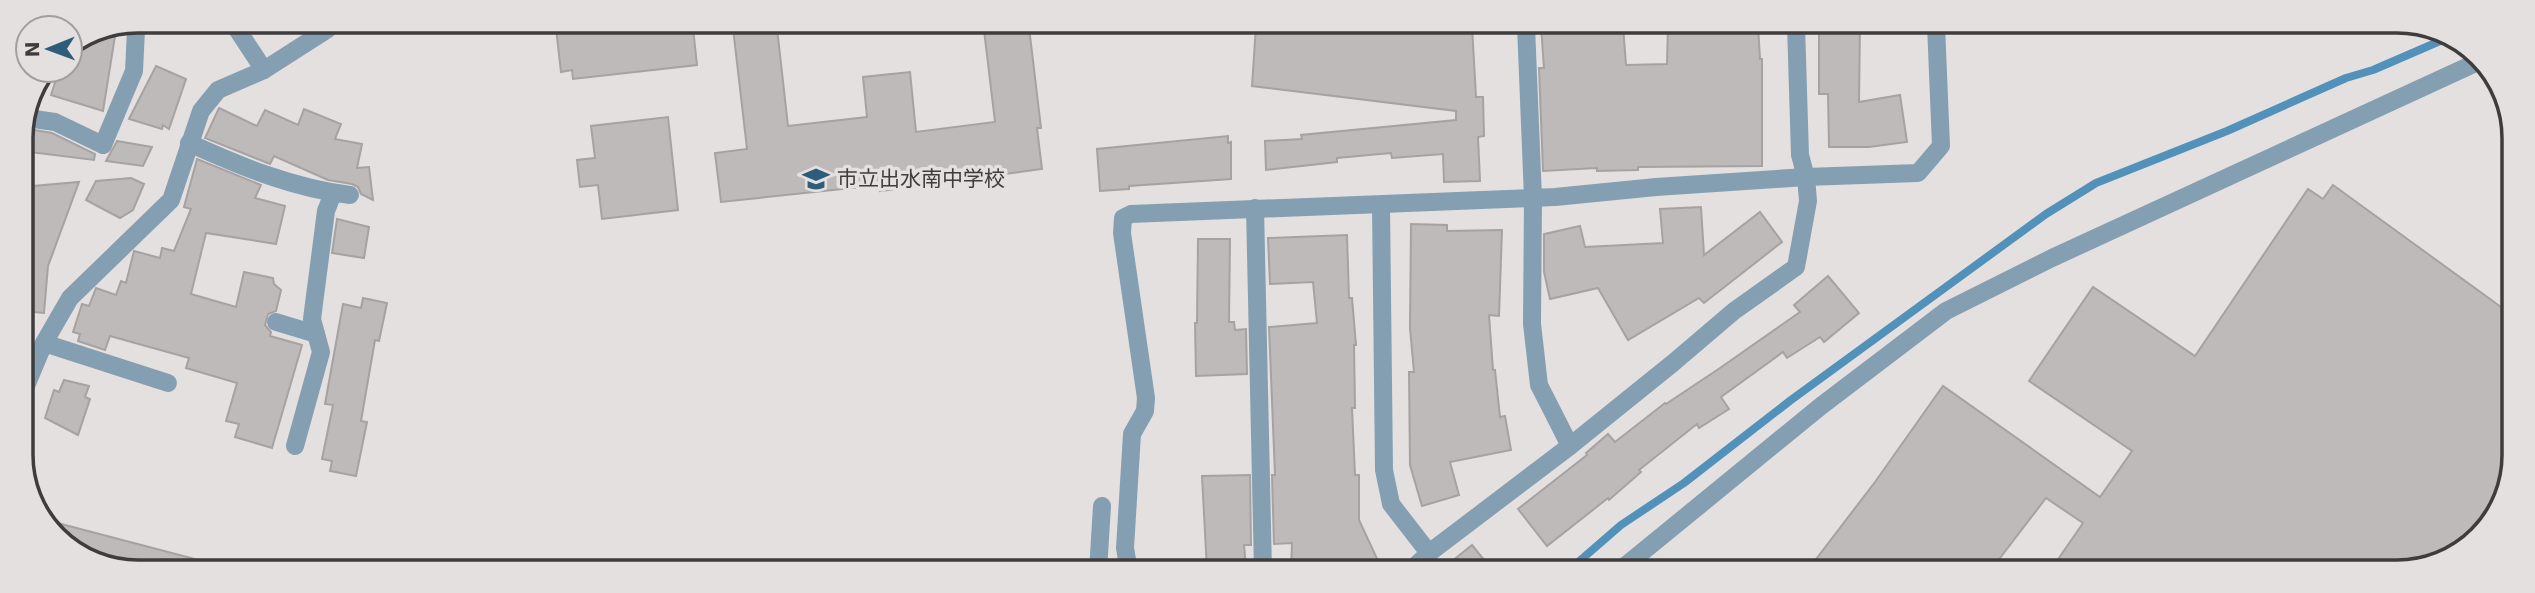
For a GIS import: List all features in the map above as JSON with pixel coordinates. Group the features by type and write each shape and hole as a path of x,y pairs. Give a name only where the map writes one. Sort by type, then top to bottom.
{"street":[{"path":"35,119 55,122 103,145 134,71 136,33"},
{"path":"240,33 264,70"},
{"path":"33,369 69,298 171,200 201,111 218,90 264,70 322,33"},
{"path":"1526,33 1533,198 1532,324 1539,384 1570,446"},
{"path":"1421,560 1570,446 1734,311 1796,267 1808,201 1806,177 1800,155 1796,33"},
{"path":"1127,560 1125,548 1132,434 1145,411 1146,398 1122,233 1123,218 1131,214 1533,198 1806,177 1918,173 1941,146 1936,33"},
{"path":"1632,560 1821,406 1947,311 2052,258 2472,65"},
{"path":"190,143 253,172 313,190 341,194 326,211 312,319 321,352 295,446"},
{"path":"1381,205 1384,470 1391,504 1429,553"},
{"path":"1255,208 1263,560"},
{"path":"276,323 316,334"},
{"path":"44,343 168,383"},
{"path":"1099,560 1102,506"}],"building":[{"path":"557,33 694,33 697,65 573,79 572,70 561,72"},
{"path":"734,33 778,33 788,126 867,117 863,77 910,72 916,132 995,122 984,33 1030,33 1041,128 1037,128 1042,169 880,191 880,185 721,202 715,153 747,149"},
{"path":"1256,33 1472,33 1476,97 1483,97 1484,136 1478,137 1480,181 1444,182 1443,154 1392,158 1391,153 1337,158 1337,162 1266,170 1265,141 1456,120 1456,111 1252,86"},
{"path":"1542,33 1624,33 1626,65 1667,64 1668,33 1758,33 1762,59 1762,166 1543,171 1539,68 1544,68"},
{"path":"1819,33 1860,33 1859,102 1900,95 1907,142 1869,147 1829,147 1828,94 1819,94"},
{"path":"115,36 103,111 51,95 55,84 84,84 84,48"},
{"path":"156,66 186,79 169,129 163,125 162,129 129,119"},
{"path":"219,108 257,126 265,110 298,125 304,109 341,124 335,139 362,144 357,168 369,167 373,200 361,194 358,187 352,184 328,180 274,156 270,164 205,138"},
{"path":"668,117 678,210 602,219 598,185 580,187 577,160 595,158 591,126"},
{"path":"33,130 52,133 95,154 94,160 33,152"},
{"path":"1228,136 1228,143 1231,142 1231,179 1129,186 1129,189 1100,191 1097,149"},
{"path":"117,141 152,147 143,166 106,161"},
{"path":"197,159 261,185 255,198 285,206 276,244 206,233 191,294 236,307 244,272 273,278 274,284 281,290 276,311 268,314 265,325 271,332 270,336 302,345 272,448 235,437 239,424 226,421 237,383 186,368 189,358 110,336 105,350 78,341 80,334 73,332 82,304 89,306 96,288 116,295 121,281 126,283 134,251 160,258 162,248 174,251 191,209 184,207"},
{"path":"131,178 144,184 133,210 120,218 86,200 96,181"},
{"path":"79,182 48,266 44,313 33,312 33,186"},
{"path":"2333,185 2502,308 2500,475 2488,507 2480,519 2455,542 2437,552 2403,560 2058,560 2083,523 2046,498 1998,560 1815,560 1943,386 2100,497 2132,451 2029,381 2093,287 2195,356 2308,189 2323,199"},
{"path":"1701,207 1704,255 1760,212 1782,242 1704,303 1699,298 1628,340 1598,288 1550,299 1544,272 1544,234 1580,226 1585,247 1663,243 1660,209"},
{"path":"337,219 369,227 364,258 332,253"},
{"path":"1411,224 1447,225 1447,231 1502,230 1499,316 1489,315 1500,417 1505,416 1511,450 1450,462 1459,495 1422,506 1410,465 1409,372 1414,372 1410,328"},
{"path":"1347,235 1349,298 1352,298 1356,345 1355,408 1352,408 1355,475 1359,475 1359,520 1378,560 1291,560 1292,543 1274,544 1272,475 1275,475 1269,327 1317,323 1313,282 1270,284 1268,238"},
{"path":"1198,239 1230,239 1229,322 1234,322 1235,330 1246,329 1247,374 1196,376"},
{"path":"1828,276 1859,313 1824,342 1820,337 1787,358 1783,352 1721,397 1729,409 1699,428 1697,424 1639,470 1641,472 1609,500 1608,498 1547,546 1518,509 1587,455 1586,453 1608,434 1615,442 1665,403 1800,312 1794,305"},
{"path":"363,298 387,303 379,341 375,340 361,421 367,422 356,476 330,471 332,461 322,459 333,405 325,404 343,304 361,308"},
{"path":"64,380 89,386 85,397 90,399 78,435 45,418 54,390 59,392"},
{"path":"1250,475 1251,545 1244,545 1245,560 1206,560 1202,476"},
{"path":"59,523 199,560 118,558 92,549 74,538"},
{"path":"1472,545 1484,560 1454,560"}],"waterway":[{"path":"1581,560 1621,525 1684,483 1791,400 2046,214 2096,183 2438,42"}],"place":[{"name":"市立出水南中学校","path":"816,179"}]}
